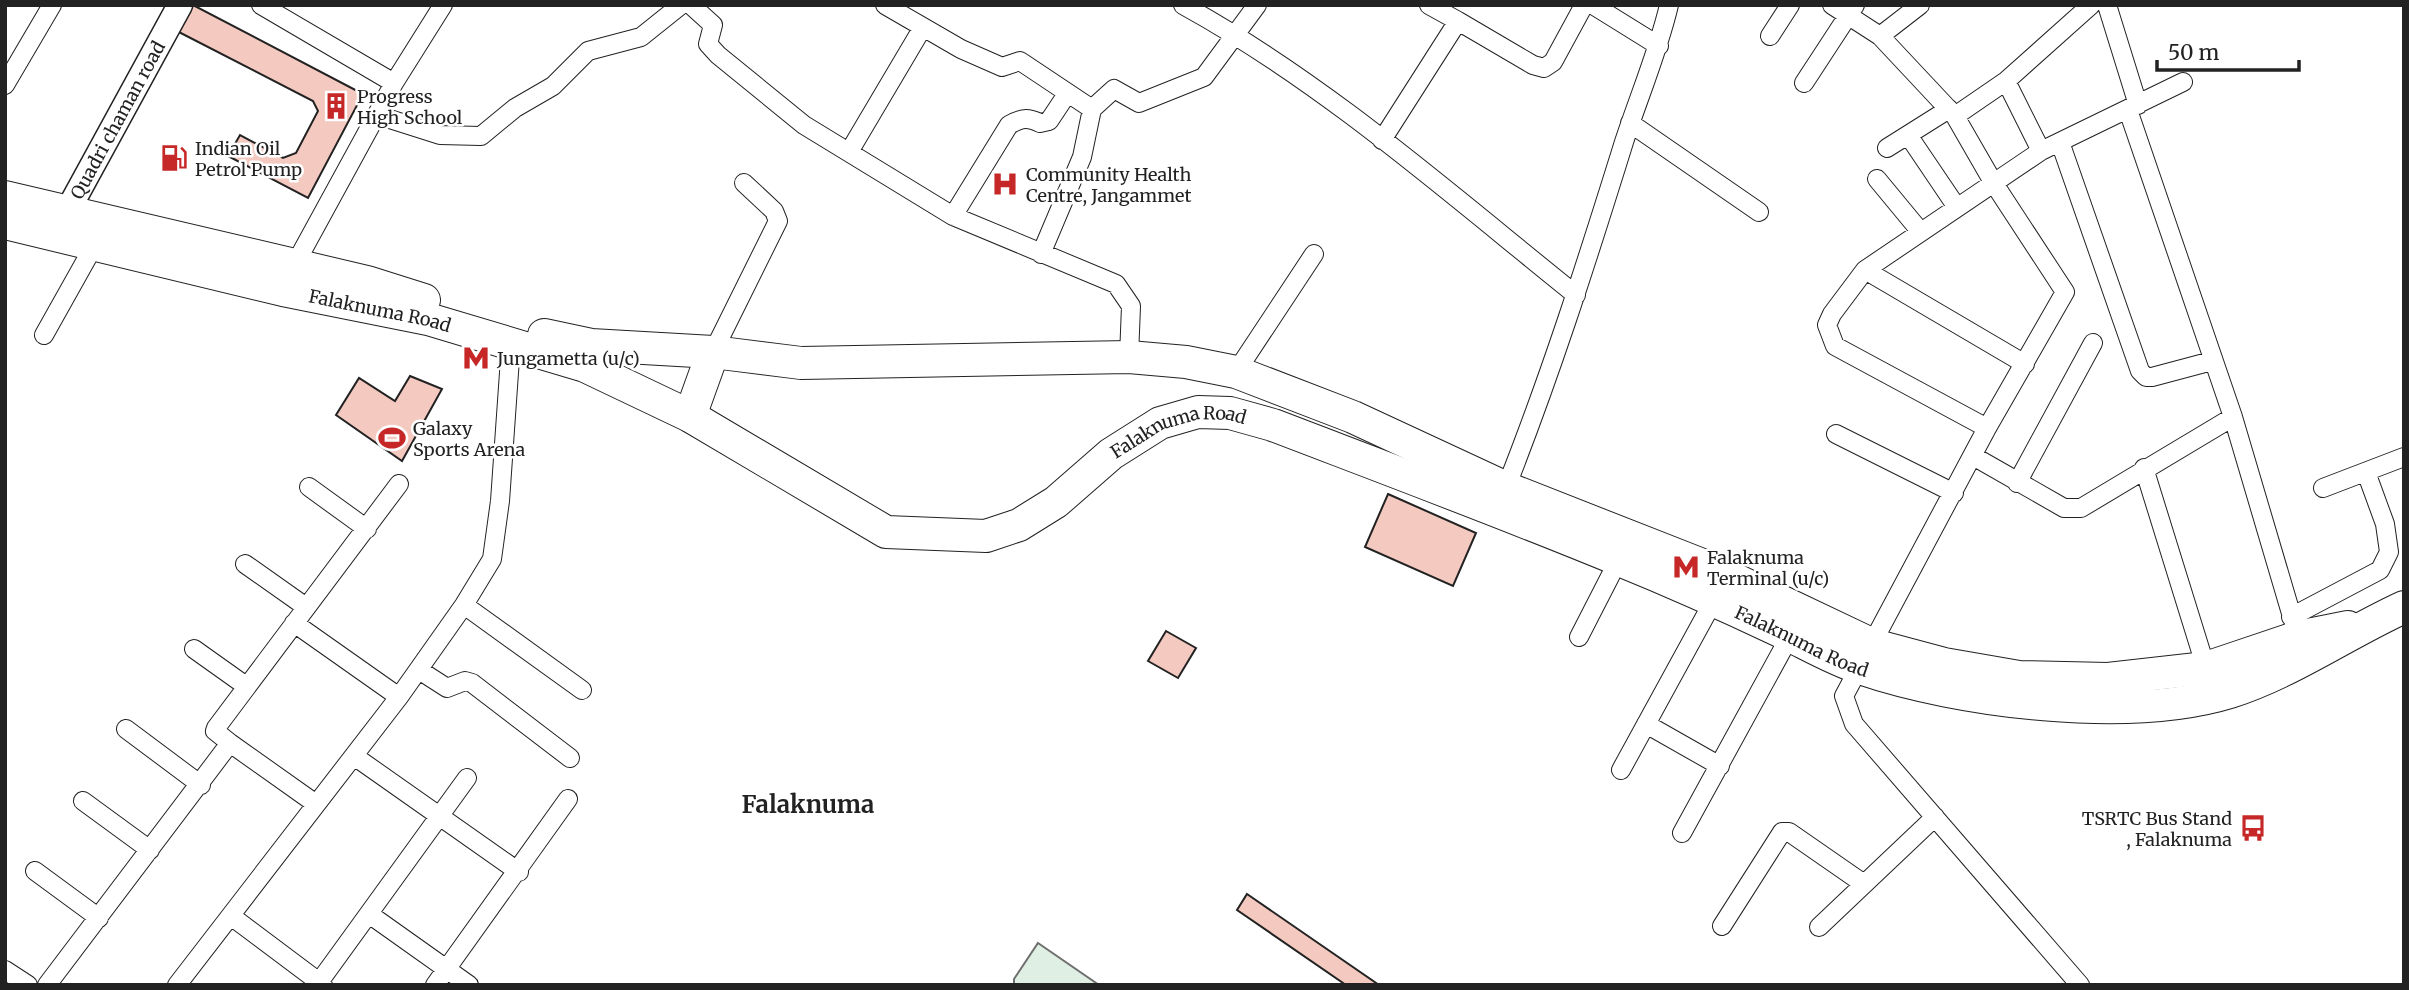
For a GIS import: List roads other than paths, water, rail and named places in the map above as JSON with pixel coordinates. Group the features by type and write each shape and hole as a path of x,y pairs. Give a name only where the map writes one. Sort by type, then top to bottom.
{"highway":[{"name":"Falaknuma Road","path":"5,197 63,223 95,244 283,290 428,319 584,366 690,416 886,532 986,536 1019,525 1056,502 1111,454 1160,423 1198,412 1230,413 1715,570 1865,656"},
{"name":"Falaknuma Road","path":"5,223 63,223 294,266 367,282 512,328 591,345 713,352 801,363 1129,357 1186,362 1236,372 1353,417 1501,499 1619,559 1790,636 1865,656 1944,664 2019,677 2070,691 2153,706 2228,692 2310,659 2370,623 2404,607"},
{"path":"690,416 713,352"},
{"name":"Falaknuma Road","path":"2070,691 2108,679 2206,668 2295,627 2370,623"}],"street":[{"path":"6,82 52,5"},
{"path":"261,5 394,83"},
{"path":"294,266 394,83 443,5"},
{"path":"377,116 440,135 481,136 515,108 553,86 587,51 641,37 681,5"},
{"path":"691,5 713,26 708,44 718,55 804,125 953,216 1115,284 1131,306 1129,357"},
{"path":"885,5 1002,67 1020,61 1093,109"},
{"path":"1183,5 1236,34 1382,140 1576,295"},
{"path":"1041,254 1082,157 1093,109 1114,89 1139,103 1204,77 1257,5"},
{"path":"1430,5 1533,65 1544,68 1553,61 1584,5"},
{"path":"1593,5 1659,46"},
{"path":"1501,499 1576,295 1630,123 1659,46 1669,5"},
{"path":"1770,36 1790,5"},
{"path":"1880,36 1920,5"},
{"path":"1887,148 2006,81 2091,5"},
{"path":"2107,5 2133,108 2212,360 2233,417 2295,627 2380,570 2389,552 2385,524 2366,472"},
{"name":"Quadri chaman road","path":"63,223 179,6"},
{"path":"1804,83 1845,8 1880,36 1952,113 2064,292 1987,428 1844,696 1854,724 2080,985"},
{"path":"1382,140 1458,21"},
{"path":"849,152 923,27"},
{"path":"2006,81 2041,151"},
{"path":"1987,428 1835,346 1827,325 1832,314 1865,270 1956,206 2041,151 2183,82"},
{"path":"953,216 1010,125 1030,118 1040,123 1049,121 1067,94"},
{"path":"1630,123 1759,212"},
{"path":"1908,135 1956,206"},
{"path":"2060,142 2140,371 2152,377 2212,360"},
{"path":"1877,179 1920,231"},
{"path":"713,352 778,221 774,211 744,183"},
{"path":"44,335 95,244"},
{"path":"1236,372 1314,254"},
{"path":"1865,270 2025,364"},
{"path":"2017,483 2093,343"},
{"path":"177,985 419,670 492,559 500,501 511,344"},
{"path":"1973,456 2064,508 2081,509 2144,468 2233,417"},
{"path":"1836,434 1954,493"},
{"path":"2323,488 2404,457"},
{"path":"2144,468 2206,668"},
{"path":"316,804 218,734 216,728 399,484"},
{"path":"309,487 366,529"},
{"path":"1578,637 1619,559"},
{"path":"245,564 306,607"},
{"path":"1621,770 1714,600"},
{"path":"464,605 582,690"},
{"path":"294,623 398,697"},
{"path":"1682,833 1790,636"},
{"path":"194,649 246,686"},
{"path":"419,670 447,688 453,688 458,682 472,684 570,758"},
{"path":"1646,724 1720,766"},
{"path":"126,729 201,785"},
{"path":"47,985 201,785 230,743"},
{"path":"354,756 519,872"},
{"path":"231,916 320,984 467,778"},
{"path":"435,985 519,872 568,799"},
{"path":"83,801 150,850"},
{"path":"1819,927 1935,817"},
{"path":"1722,926 1782,832 1789,832 1864,884"},
{"path":"35,871 99,918"},
{"path":"369,914 469,985"},
{"path":"5,970 27,985"}],"place":[{"name":"Progress High School","path":"336,106"},
{"name":"Indian Oil Petrol Pump","path":"174,158"},
{"name":"Community Health Centre, Jangammet","path":"1005,184"},
{"name":"Jungametta (u/c)","path":"476,358"},
{"name":"Galaxy Sports Arena","path":"392,438"},
{"name":"Falaknuma Terminal (u/c)","path":"1686,567"},
{"name":"TSRTC Bus Stand , Falaknuma","path":"2253,828"}],"district":[{"name":"Falaknuma","path":"808,804"}]}
